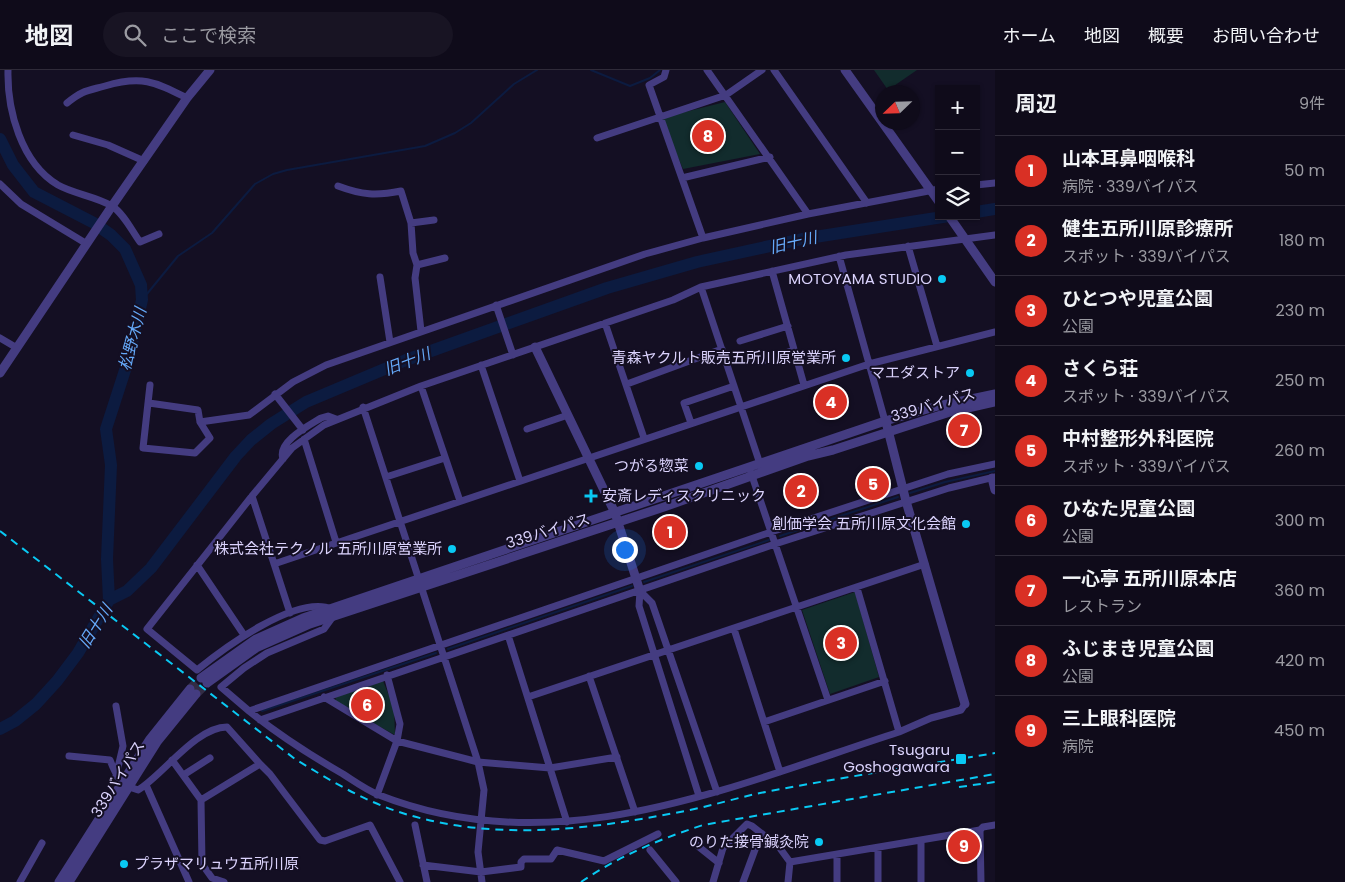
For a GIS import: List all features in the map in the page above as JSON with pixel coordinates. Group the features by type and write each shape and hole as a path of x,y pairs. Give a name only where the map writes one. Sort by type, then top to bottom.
{"street":[{"path":"8,70 8,99 19,133 32,160 41,173 59,185 111,208 140,242 159,234"},
{"path":"0,373 187,98 210,70"},
{"path":"666,70 664,76 649,85 703,238"},
{"path":"707,70 770,157 808,214"},
{"path":"597,138 726,95 762,70"},
{"path":"774,70 867,204"},
{"path":"200,422 248,415 276,395 326,365 645,254 703,238 808,214 935,194 845,70"},
{"path":"67,103 82,91 136,79 158,84 187,98"},
{"path":"73,134 108,145 144,161"},
{"path":"682,178 770,157"},
{"path":"980,185 995,183"},
{"path":"0,184 21,204 88,242"},
{"path":"338,186 360,194 382,195 401,191 411,223 413,253 417,265 415,278 421,331"},
{"path":"411,223 434,220"},
{"path":"952,220 995,282"},
{"path":"332,613 323,605 312,605 290,613 244,635 197,670 147,629 283,459 304,439 336,419 421,386 606,323 701,288 839,256 966,240 995,234"},
{"path":"908,246 937,346"},
{"path":"332,613 324,629 267,653 244,668 221,687 260,720 308,754 377,795 431,812 481,821 523,824 567,822 635,812 717,792 899,732 938,715 961,710 965,704 906,501 839,256"},
{"path":"417,265 445,258"},
{"path":"772,271 804,385"},
{"path":"380,277 390,342"},
{"path":"701,288 761,468"},
{"path":"497,307 513,355"},
{"path":"606,323 644,438"},
{"path":"740,341 788,326"},
{"path":"274,564 400,520 869,364 995,332"},
{"path":"0,338 16,348"},
{"path":"535,347 620,522 640,591 639,606 699,796"},
{"path":"627,384 722,349"},
{"path":"759,362 794,350"},
{"path":"482,366 520,481"},
{"path":"149,403 198,410 200,422 210,438 195,453 143,448 150,385"},
{"path":"421,386 460,501"},
{"path":"691,423 684,403 734,386"},
{"path":"204,681 256,639 281,627 332,613 420,583 615,512 750,472 885,421 938,406 995,394"},
{"path":"276,395 302,430"},
{"name":"339バイパス","path":"761,468 888,432 950,412 995,402"},
{"path":"363,407 478,762 484,790 478,852 482,882"},
{"path":"527,429 568,415"},
{"path":"283,459 281,454 284,444 302,430 321,418 328,416 336,419"},
{"path":"304,439 336,542"},
{"path":"386,477 445,458"},
{"path":"249,711 771,532 948,474 995,464"},
{"path":"750,472 828,700"},
{"name":"339バイパス","path":"420,583 620,522 750,472"},
{"path":"260,720 387,675 444,658 906,501 993,477 995,490"},
{"path":"252,496 290,613"},
{"path":"528,696 925,564"},
{"path":"197,565 244,635"},
{"path":"857,588 899,732"},
{"path":"640,591 652,603 717,792"},
{"path":"734,629 780,772"},
{"path":"508,635 567,822"},
{"path":"377,795 397,742 400,724 387,675"},
{"path":"589,676 635,812"},
{"path":"764,722 885,681"},
{"name":"339バイパス","path":"69,882 122,782 169,726 193,692"},
{"path":"324,697 397,742 478,762 550,768 617,757"},
{"path":"60,882 122,782 123,746 116,706"},
{"path":"69,756 110,760 122,782 138,790 146,786 172,760 201,738 222,727 227,727 270,774 320,840 325,841 370,825 400,882"},
{"path":"184,774 210,758"},
{"path":"172,760 201,800 202,864 212,878 224,882"},
{"path":"201,800 260,764"},
{"path":"146,786 189,882"},
{"path":"713,882 723,848 747,824 779,847 790,862 788,882"},
{"path":"415,825 426,882"},
{"path":"790,862 878,849 980,830 983,827 995,825"},
{"path":"980,830 981,882"},
{"path":"423,865 481,872 521,867 524,859 551,858 557,850 604,861 658,834"},
{"path":"743,882 756,847 764,836"},
{"path":"921,841 921,882"},
{"path":"20,882 42,842"},
{"path":"694,843 720,863"},
{"path":"878,849 878,882"},
{"path":"650,850 676,882"},
{"path":"837,856 837,882"}],"green space":[{"path":"874,70 917,70 895,85 884,85"},
{"path":"725,102 760,154 683,169 661,118"},
{"path":"855,592 879,677 830,694 802,610"},
{"path":"383,681 394,708 395,735 335,702 336,697"}],"waterway":[{"path":"142,300 178,256 212,233 255,184 273,174 287,170 425,146 455,133 471,123 514,84 537,70"},
{"path":"591,70 630,86 650,78 660,70"},
{"name":"松野木川","path":"0,139 13,165 34,192 94,223 111,235 125,249 141,285 142,300 127,364 106,429 111,465 107,559 109,600"},
{"name":"旧十川","path":"980,211 995,209"},
{"name":"旧十川","path":"0,729 15,721 36,704 57,681 78,653 109,600 127,591 151,568 236,456 251,440 271,424 306,402 406,360 607,288 697,262 802,239 935,218"},
{"path":"910,493 945,482 995,471"},
{"path":"780,536 898,497"},
{"path":"644,582 769,540"},
{"path":"448,649 632,586"},
{"path":"262,711 436,653"}],"tunnel":[{"path":"190,689 201,678"},
{"path":"196,694 207,683"}],"railway":[{"path":"0,531 295,759 359,795 385,807 435,822 508,830 544,830 618,823 690,810 760,793 995,753"},
{"path":"581,882 610,864 640,849 703,825 995,774"},
{"path":"959,787 995,782"}],"place":[{"name":"ふじまき児童公園","path":"708,136"},
{"name":"MOTOYAMA STUDIO","path":"942,279"},
{"name":"青森ヤクルト販売五所川原営業所","path":"846,358"},
{"name":"マエダストア","path":"970,373"},
{"name":"さくら荘","path":"831,402"},
{"name":"一心亭 五所川原本店","path":"964,430"},
{"name":"つがる惣菜","path":"699,466"},
{"name":"中村整形外科医院","path":"873,484"},
{"name":"健生五所川原診療所","path":"801,491"},
{"name":"安斎レディスクリニック","path":"591,496"},
{"name":"創価学会 五所川原文化会館","path":"966,524"},
{"name":"山本耳鼻咽喉科","path":"670,532"},
{"name":"株式会社テクノル 五所川原営業所","path":"452,549"},
{"name":"ひとつや児童公園","path":"841,643"},
{"name":"ひなた児童公園","path":"367,705"},
{"name":"Tsugaru Goshogawara","path":"961,759"},
{"name":"のりた接骨鍼灸院","path":"819,842"},
{"name":"三上眼科医院","path":"964,846"},
{"name":"プラザマリュウ五所川原","path":"124,864"}]}
